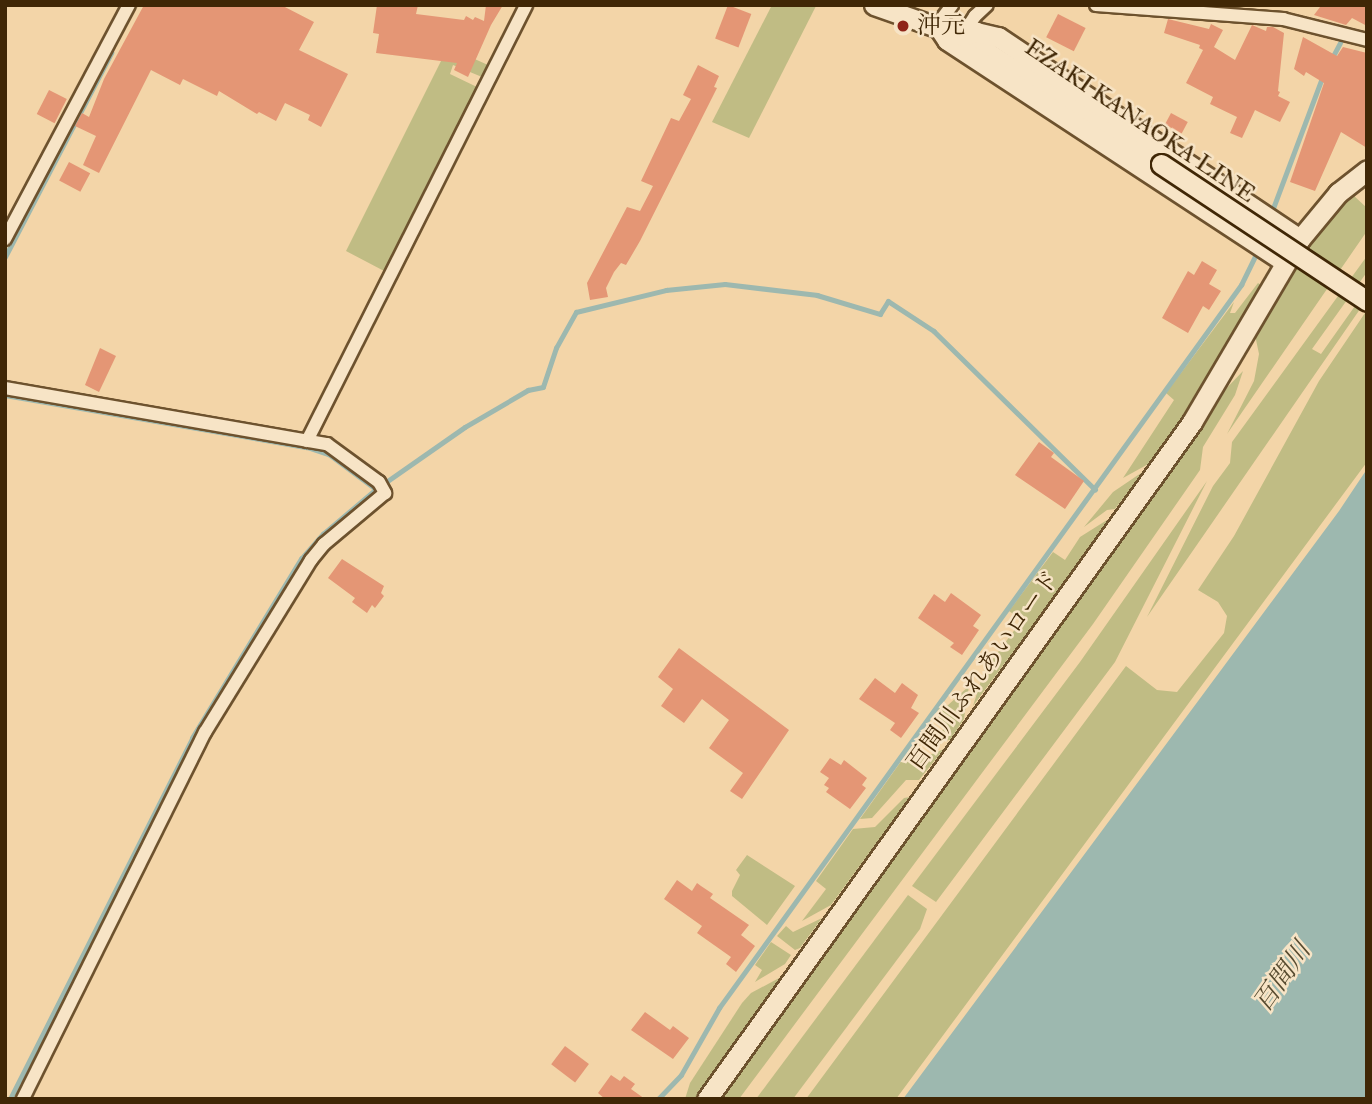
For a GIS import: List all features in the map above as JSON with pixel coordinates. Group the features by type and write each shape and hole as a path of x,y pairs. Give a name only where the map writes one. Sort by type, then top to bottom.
{"main road":[{"name":"EZAKI KANAOKA LINE","path":"874,5 937,25 1009,63 1367,301"},
{"path":"937,25 947,40 1284,262"},
{"path":"962,36 976,32 998,37 1300,239"},
{"name":"百間川ふれあいロード","path":"707,1099 1192,422 1224,372 1284,262 1300,239 1338,193 1367,170"}],"street":[{"path":"5,239 129,5"},
{"path":"307,441 526,5"},
{"path":"937,25 952,5"},
{"path":"962,36 975,16 987,5"},
{"path":"1096,5 1219,9 1305,22 1367,40"},
{"path":"5,388 327,444 381,485 385,492 331,538 311,560 205,732 23,1099"}],"shaded area":[{"path":"772,5 816,6 749,138 712,122"},
{"path":"448,47 488,65 482,77 453,65 450,74 477,87 386,272 346,251"},
{"path":"1352,194 1367,208 1367,231 1227,434 1254,381 1259,354 1255,335 1271,303 1316,233 1341,201"},
{"path":"1367,256 1367,272 1312,349 1321,354 1367,289 1367,299 1147,617 1213,486 1230,463 1232,442"},
{"path":"1258,283 1261,285 1202,393 1152,462 1123,478 1174,400 1166,393 1234,302 1230,313 1235,313"},
{"path":"1367,310 1367,462 896,1099 806,1099 1126,666 1157,690 1177,692 1224,633 1227,616 1218,602 1198,590 1234,536 1319,381"},
{"path":"1243,371 1235,395 1203,447 1200,470 1093,624 739,1099 717,1099 1220,395"},
{"path":"1144,471 1115,509 1107,510 1084,527 1113,492"},
{"path":"1207,481 1115,662 936,902 912,886 1080,662"},
{"path":"1107,520 1110,521 973,706 984,671 1022,620 1009,611 1053,552 1065,560 1080,537"},
{"path":"969,686 964,719 950,740 934,742 944,728 931,719 940,707 947,706"},
{"path":"944,749 919,780 906,780 872,818 860,819 907,753 925,757"},
{"path":"910,797 831,905 802,921 826,889 816,881 853,829 875,827 904,798"},
{"path":"747,855 795,886 767,925 732,896 740,875 736,870"},
{"path":"908,895 927,909 920,929 793,1099 756,1099"},
{"path":"822,918 800,948 795,950 777,936 786,926 793,932"},
{"path":"771,942 791,955 785,964 755,982 762,970 755,965"},
{"path":"781,977 695,1099 685,1099 690,1083 742,1003 751,993"}],"water":[{"name":"百間川","path":"1367,469 1367,1099 903,1099 1339,511"}],"building":[{"path":"144,5 281,5 314,22 299,50 348,74 321,127 308,120 310,115 285,103 276,121 259,112 257,114 219,91 217,96 183,79 180,85 151,70 99,173 83,165 96,136 75,126 82,113 89,117 104,79"},
{"path":"377,5 418,5 416,14 464,20 466,16 484,21 486,5 503,5 468,77 454,70 457,63 376,53 379,34 373,33"},
{"path":"728,5 751,14 738,48 715,39"},
{"path":"1318,5 1367,5 1367,26 1352,18 1346,25 1314,15 1320,7"},
{"path":"1058,14 1086,28 1074,51 1046,37"},
{"path":"1168,19 1209,29 1211,24 1223,30 1214,47 1235,60 1252,25 1266,31 1267,27 1273,27 1284,33 1278,96 1290,102 1280,122 1255,110 1242,138 1230,133 1237,117 1210,104 1213,97 1186,83 1203,50 1199,48 1200,45 1164,33"},
{"path":"1303,37 1337,56 1343,47 1367,53 1367,148 1341,132 1315,191 1290,182 1324,83 1306,72 1304,76 1294,69"},
{"path":"698,65 719,76 714,87 717,88 640,241 626,265 621,263 614,272 606,288 608,297 590,300 587,283 627,207 640,211 653,186 641,181 671,118 679,121 691,99 683,95"},
{"path":"49,90 67,99 55,123 37,114"},
{"path":"1171,113 1188,122 1182,133 1165,124"},
{"path":"69,162 90,173 80,192 59,181"},
{"path":"1202,261 1217,270 1209,284 1221,291 1209,310 1203,306 1188,333 1162,318 1188,271 1194,275"},
{"path":"100,348 116,356 99,392 85,385"},
{"path":"1039,442 1054,453 1051,457 1084,481 1065,509 1015,475"},
{"path":"342,559 384,586 381,593 384,596 375,608 372,605 367,613 352,602 355,598 328,578"},
{"path":"951,593 981,615 973,626 979,630 962,655 950,647 954,643 918,618 934,594 945,602"},
{"path":"679,648 789,730 742,799 730,791 743,773 709,748 729,720 702,699 684,723 661,706 673,689 658,677"},
{"path":"875,678 895,693 902,683 918,695 911,708 919,713 901,738 890,730 895,723 859,699"},
{"path":"830,758 841,765 844,760 867,778 862,785 866,788 850,809 826,792 829,788 824,785 829,778 820,772"},
{"path":"677,880 692,891 697,883 713,894 710,898 749,925 741,935 755,946 736,972 726,964 731,957 697,933 702,926 664,899"},
{"path":"645,1012 670,1030 673,1026 689,1038 673,1059 631,1030"},
{"path":"565,1046 589,1064 575,1082 551,1064"},
{"path":"611,1075 620,1081 624,1076 635,1084 631,1089 645,1099 605,1099 598,1093"}],"waterway":[{"path":"1332,58 1340,43"},
{"path":"5,257 111,53"},
{"path":"1272,211 1322,78"},
{"path":"658,1099 681,1075 719,1008 1241,285 1256,254"},
{"path":"10,1099 192,738 301,559 323,534 376,489 465,427 528,390 543,387 556,348 576,312 666,290 725,284 817,295 880,314 888,301 934,331 1095,489"},
{"path":"5,395 307,447 329,454 376,489"}],"place":[{"name":"沖元","path":"903,26"}]}
